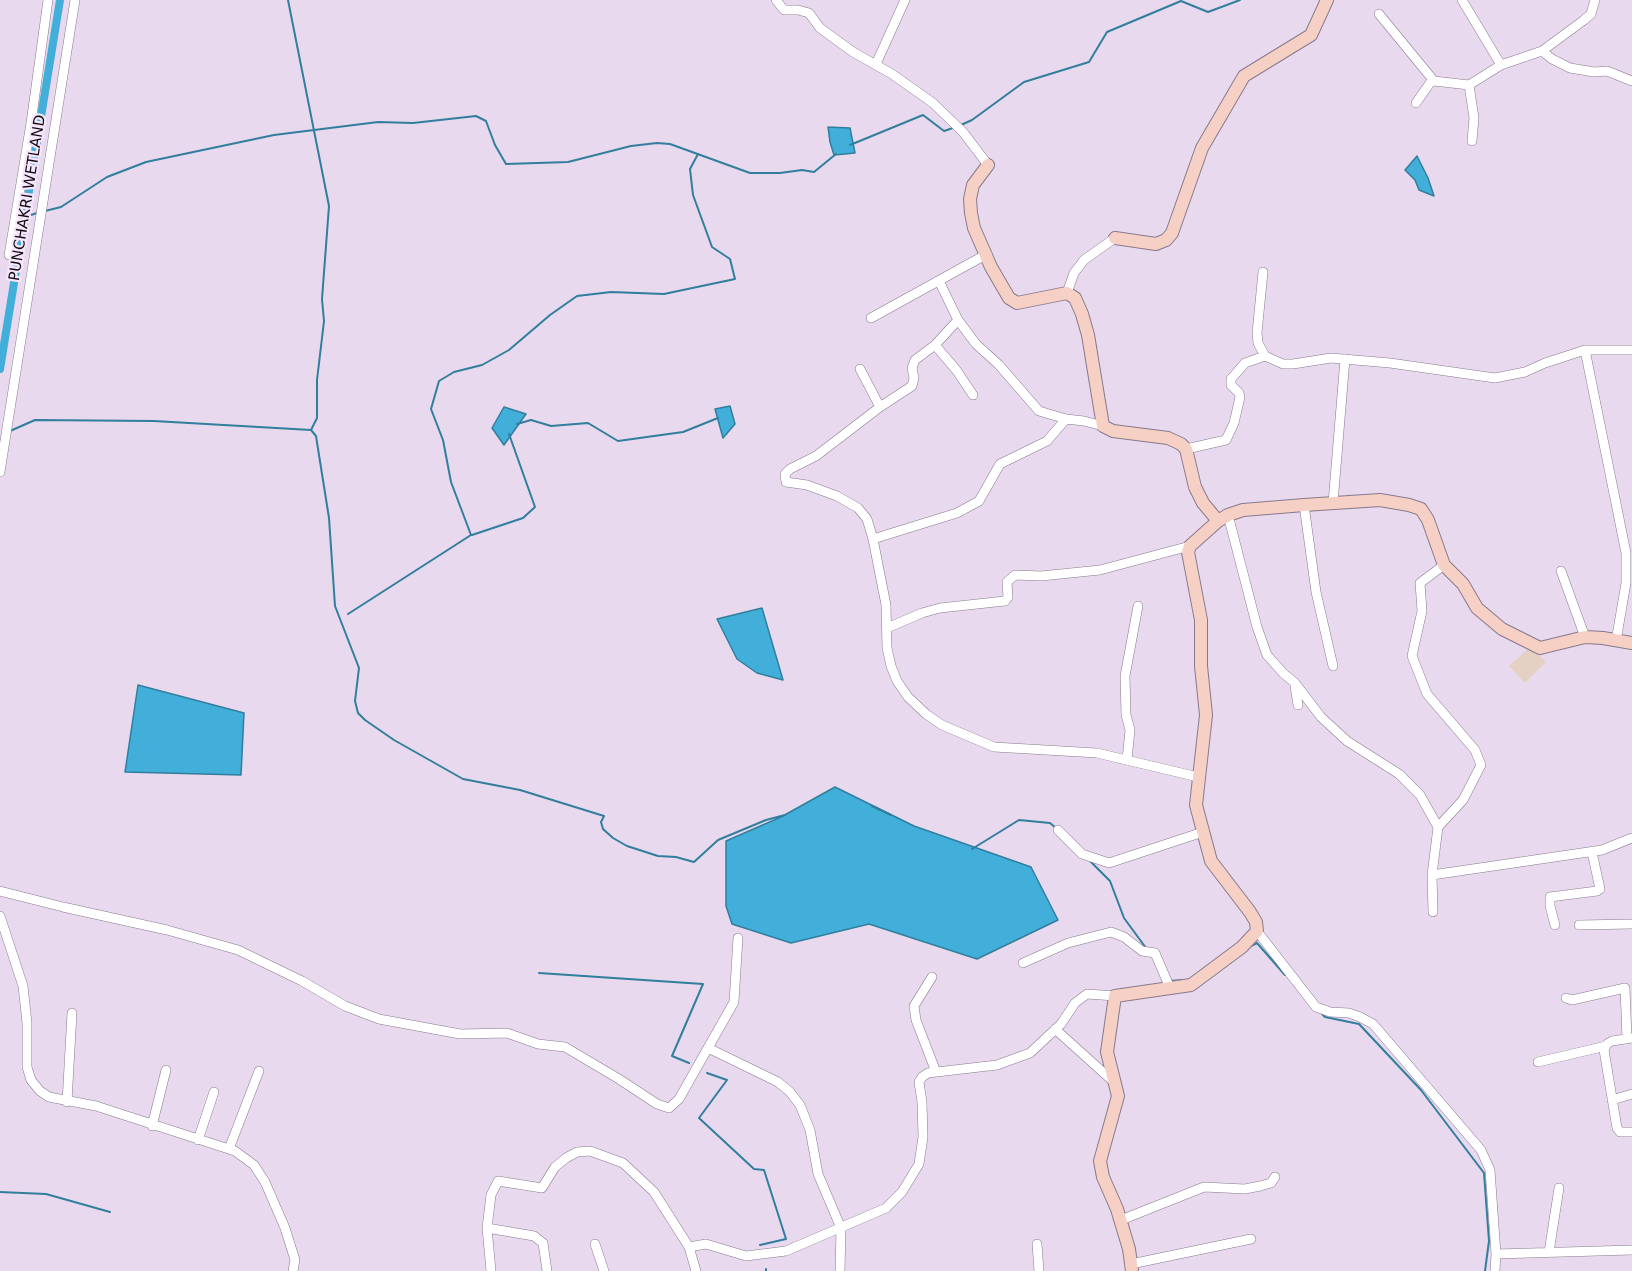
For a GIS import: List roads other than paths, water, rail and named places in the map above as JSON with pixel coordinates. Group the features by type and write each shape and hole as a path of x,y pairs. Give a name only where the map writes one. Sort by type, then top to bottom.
{"street":[{"name":"PUNCHAKRI WETLAND","path":"9,255 48,0"},
{"name":"PUNCHAKRI WETLAND","path":"0,472 75,0"},
{"path":"776,0 784,10 808,13 820,28 933,103 961,130 988,165 974,185 970,199 974,228 991,267 1009,298 1017,303 1067,293"},
{"path":"876,64 905,0"},
{"path":"1067,293 1074,273 1084,260 1115,238 1156,244 1166,240 1172,233 1202,148 1244,76 1311,35 1327,0"},
{"path":"1462,0 1502,65"},
{"path":"1416,103 1430,82 1469,86 1502,65 1542,51 1591,14 1595,0"},
{"path":"1378,14 1434,81"},
{"path":"1542,51 1570,68 1594,72 1607,71 1630,80 1632,68"},
{"path":"1469,86 1474,118 1472,141"},
{"path":"871,318 987,254"},
{"path":"1263,272 1258,343 1265,356 1283,364 1331,358 1495,378 1525,372 1585,350 1632,350"},
{"path":"939,281 958,320 976,344 999,365 1039,411 1113,430 1168,438 1186,449 1195,487 1203,503 1223,518 1267,655 1295,683 1321,717 1347,741 1400,774 1420,795 1438,827 1432,875 1432,912"},
{"path":"1067,293 1075,298 1082,314 1103,426"},
{"path":"958,320 935,345 915,360 912,368 914,378 912,386 880,407 816,456 790,469 785,474 786,482 807,485 837,496 858,508 867,519 886,604 887,648 897,681 908,697 942,724 994,747 1097,753 1198,777"},
{"path":"935,345 973,395"},
{"path":"1585,350 1626,553 1626,583 1616,641"},
{"path":"1186,449 1226,440 1234,423 1240,397 1231,385 1231,379 1245,363 1265,356"},
{"path":"1333,503 1345,359"},
{"path":"860,369 880,407"},
{"path":"873,538 957,513 979,501 1000,464 1047,441 1066,419"},
{"path":"887,628 940,608 1005,601 1008,597 1008,582 1015,575 1041,576 1100,570 1190,546 1223,518 1243,510 1380,500 1421,509 1428,520 1444,565 1463,584 1477,608 1502,629 1540,648 1585,638 1603,638 1632,643"},
{"path":"1304,505 1316,592 1333,666"},
{"path":"1190,546 1188,552 1190,567 1201,620 1206,715 1196,805 1211,861 1250,912 1256,922 1257,931 1316,1006 1330,1012 1349,1013 1373,1024 1481,1150 1490,1170 1496,1254 1495,1271"},
{"path":"1438,827 1463,800 1480,765 1475,750 1427,694 1412,656 1422,611 1420,583 1444,565"},
{"path":"1562,571 1585,638"},
{"path":"1127,759 1130,730 1126,715 1125,676 1138,606"},
{"path":"1295,683 1298,705"},
{"path":"1058,830 1082,854 1109,863 1203,832"},
{"path":"1432,875 1592,852 1615,847 1632,838"},
{"path":"1555,925 1550,906 1551,897 1600,889 1592,852"},
{"path":"0,891 167,930 238,950 302,981 345,1006 371,1017 460,1034 507,1033 538,1044 565,1047 666,1108 676,1103 734,1002 738,938"},
{"path":"0,916 23,986 27,1023 27,1067 31,1080 40,1091 49,1097 96,1106 235,1151 254,1165 265,1182 292,1249 295,1260 293,1271"},
{"path":"1579,926 1632,924"},
{"path":"688,1247 706,1244 746,1256 786,1251 886,1208 902,1192 919,1164 923,1137 919,1082 922,1077 936,1072 997,1065 1030,1053 1055,1029 1075,1003 1087,994 1115,996 1191,985 1242,947 1257,931"},
{"path":"1023,963 1068,943 1111,932 1124,937 1142,951 1155,953 1170,988"},
{"path":"932,977 914,1006 916,1020 936,1072"},
{"path":"1566,998 1572,1000 1625,988 1629,1038 1612,1041 1604,1050 1604,1056 1617,1128 1620,1132 1632,1132"},
{"path":"1115,996 1107,1052 1118,1096 1100,1161 1103,1178 1129,1249 1132,1267 1251,1239"},
{"path":"67,1102 72,1013"},
{"path":"1055,1029 1115,1083"},
{"path":"1538,1062 1606,1047"},
{"path":"708,1048 778,1082 800,1105 810,1130 818,1174 840,1228 840,1271"},
{"path":"152,1125 166,1070"},
{"path":"229,1149 260,1071"},
{"path":"198,1140 214,1092"},
{"path":"1612,1100 1632,1094"},
{"path":"491,1271 488,1228 491,1195 498,1180 542,1188 555,1167 566,1158 577,1152 590,1151 623,1163 654,1192 688,1247 696,1271"},
{"path":"1120,1220 1204,1187 1245,1189 1271,1183 1275,1177"},
{"path":"1549,1252 1560,1188"},
{"path":"488,1228 534,1236 543,1243 547,1271"},
{"path":"596,1244 604,1271"},
{"path":"1036,1244 1039,1271"},
{"path":"1496,1254 1632,1250"}],"water":[{"path":"828,127 850,128 855,153 834,155"},
{"path":"1417,156 1434,196 1419,190 1415,180 1405,170"},
{"path":"730,406 735,424 723,438 715,409"},
{"path":"504,407 526,414 504,445 492,428"},
{"path":"762,608 783,680 757,673 737,659 717,619"},
{"path":"138,685 244,713 241,775 125,772"},
{"path":"835,787 914,826 1031,867 1058,920 977,959 869,924 791,943 732,924 726,906 726,841 781,817"}],"waterway":[{"path":"0,369 60,0"},
{"path":"288,0 329,206 322,299 324,321 317,380 317,418 311,430"},
{"path":"961,125 972,120 1024,82 1089,62 1107,32 1181,1 1208,12 1240,0"},
{"path":"850,145 923,115 944,131 953,128"},
{"path":"45,211 61,207 107,177 146,162 274,135 378,122 413,123 476,116 486,121 495,145 506,164 568,162 631,146 657,143 670,144 750,173 802,170 814,172 836,154"},
{"path":"348,614 471,535 451,482 443,440 431,409 439,381 454,372 482,365 509,350 550,315 577,296 611,292 664,294 735,279 730,259 712,247 693,195 690,169 698,154"},
{"path":"25,217 37,213"},
{"path":"14,248 20,247"},
{"path":"517,424 531,420 551,426 588,423 618,441 683,432 718,418"},
{"path":"10,431 35,420 154,421 311,430 316,436 329,518 335,606 359,668 355,701 358,713 365,720 394,740 463,779 520,790 604,816 601,822 603,829 613,838 627,846 658,856 676,857 694,862 718,840 766,820 785,815"},
{"path":"472,535 523,518 535,507 509,434"},
{"path":"872,806 891,815"},
{"path":"972,849 1019,820 1050,823 1056,828"},
{"path":"1090,861 1110,881 1124,918 1146,948"},
{"path":"1249,947 1257,943 1285,975"},
{"path":"539,973 703,984 672,1056 689,1063"},
{"path":"1169,981 1185,980"},
{"path":"1322,1014 1325,1017 1359,1024 1421,1090 1484,1173 1489,1241 1485,1271"},
{"path":"707,1073 727,1080 699,1118 754,1169 764,1170 786,1239 760,1245"},
{"path":"0,1192 46,1194 110,1212"}]}
